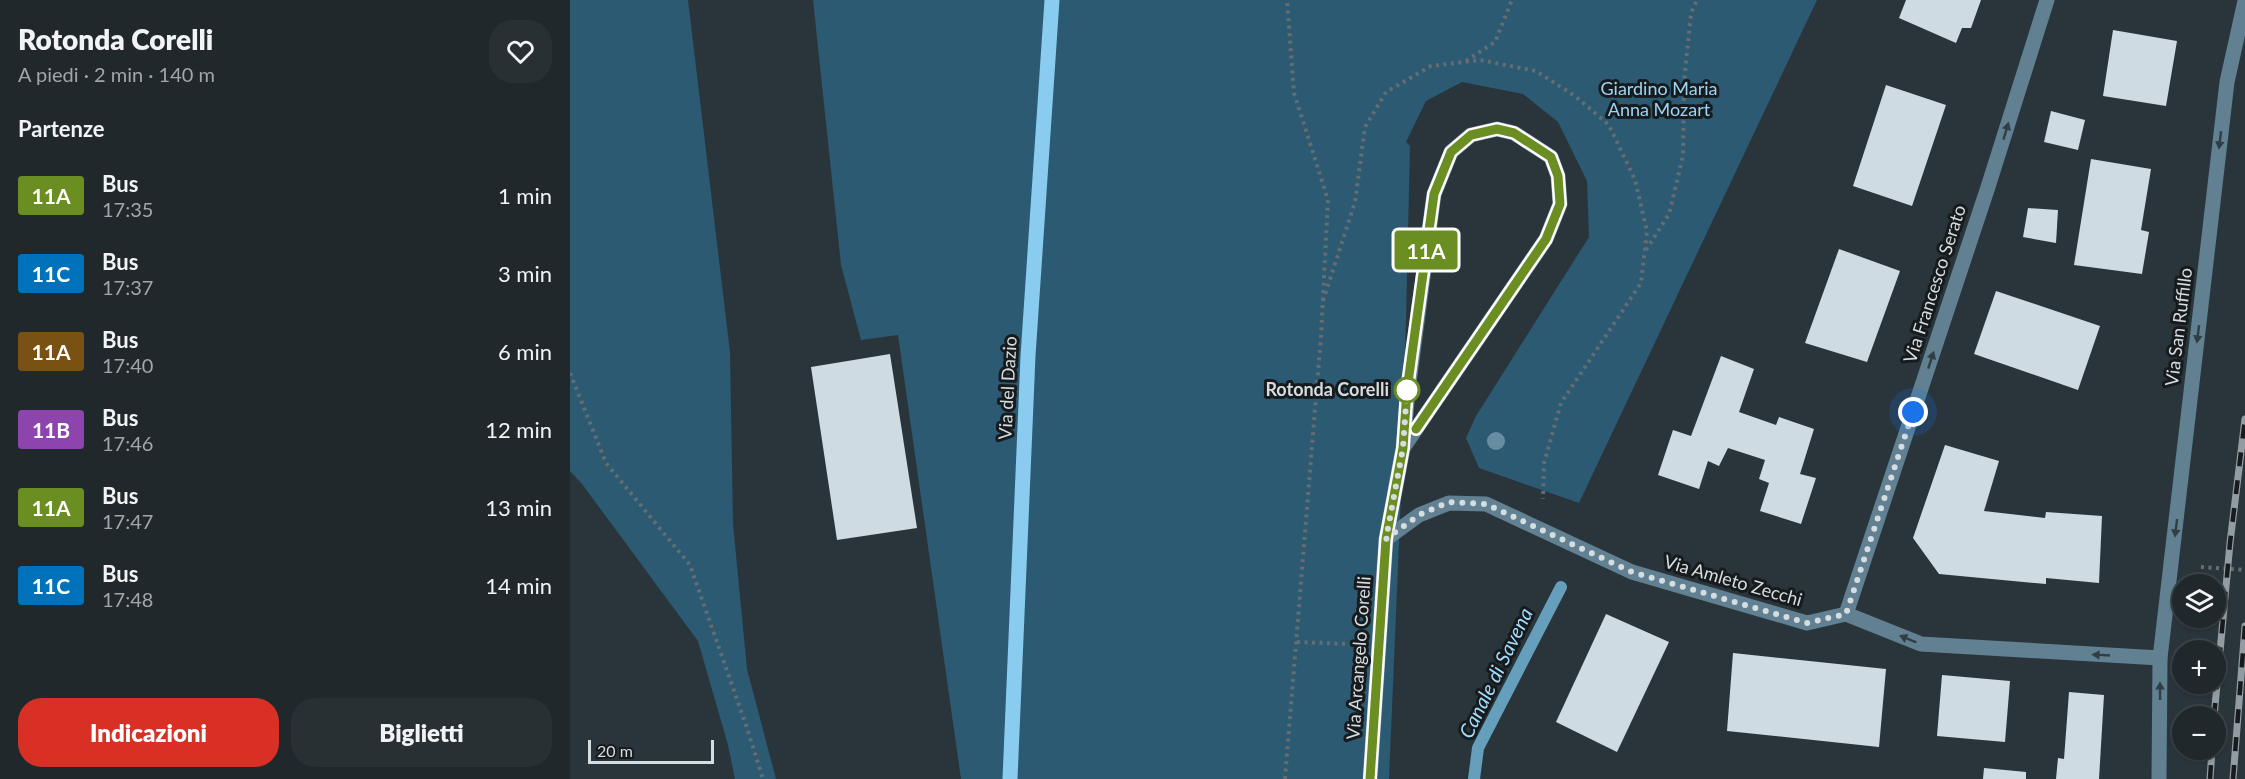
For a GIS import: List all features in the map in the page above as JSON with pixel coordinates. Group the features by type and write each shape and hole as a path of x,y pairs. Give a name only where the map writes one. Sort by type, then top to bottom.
{"main road":[{"name":"Via del Dazio","path":"1010,779 1028,356 1052,0"}],"street":[{"name":"Via Francesco Serato","path":"1846,614 1988,187 2047,0"},
{"name":"Via San Ruffillo","path":"2160,779 2160,658 2227,82 2245,1"},
{"name":"Via Arcangelo Corelli","path":"1370,779 1386,539 1403,448 1407,390 1434,194 1451,152 1471,135 1497,129 1514,133 1551,157 1558,176 1560,204 1546,239 1403,448"},
{"name":"Via Amleto Zecchi","path":"1386,539 1419,515 1449,502 1486,504 1632,572 1807,623 1846,614"},
{"path":"1846,614 1921,644 2160,658"}],"path":[{"path":"1285,779 1323,301 1328,200 1294,93 1287,0"},
{"path":"1464,62 1495,42 1512,0"},
{"path":"1644,253 1669,214 1683,156 1684,82 1691,13 1696,0"},
{"path":"1323,301 1355,202 1365,126 1386,92 1431,66 1479,60 1536,71 1575,96 1608,125 1635,180 1647,231 1641,283 1561,403 1544,463 1545,496"},
{"path":"570,373 606,463 690,565 763,779"},
{"path":"2172,565 2245,570"},
{"path":"1297,642 1335,643"}],"green space":[{"path":"570,0 688,0 730,352 733,524 747,669 776,779 735,779 728,745 698,641 570,471"},
{"name":"Giardino Maria Anna Mozart","path":"813,0 1817,0 1579,503 1479,468 1466,438 1476,416 1589,237 1587,181 1558,122 1523,94 1462,82 1426,101 1406,142 1410,146 1403,448 1389,779 961,779 898,335 861,340 841,265"}],"building":[{"path":"1906,0 1981,0 1971,28 1962,28 1956,43 1899,18"},
{"path":"2113,30 2177,41 2166,106 2103,96"},
{"path":"1886,85 1946,105 1912,206 1853,186"},
{"path":"2051,111 2085,120 2078,150 2044,142"},
{"path":"2091,159 2151,169 2141,230 2149,232 2142,274 2074,265"},
{"path":"2028,208 2058,210 2056,243 2023,237"},
{"path":"1839,249 1900,271 1867,362 1805,343"},
{"path":"1996,291 2100,326 2078,390 1974,354"},
{"path":"890,354 917,528 837,540 811,367"},
{"path":"1721,356 1754,369 1739,412 1776,425 1779,417 1814,429 1800,474 1816,478 1801,524 1760,511 1769,483 1759,479 1765,460 1728,448 1719,466 1708,461 1699,489 1658,475 1673,430 1691,436"},
{"path":"1945,445 1999,461 1984,511 2045,518 2046,512 2102,516 2099,583 2046,578 2046,584 1939,574 1913,538"},
{"path":"1606,614 1669,642 1617,752 1556,722"},
{"path":"1733,653 1886,669 1879,747 1727,731"},
{"path":"1942,675 2010,681 2005,742 1937,736"},
{"path":"2069,692 2104,695 2099,779 2056,779 2058,758 2064,759"},
{"path":"1984,768 2026,772 2026,779 1983,779"}],"waterway":[{"name":"Canale di Savena","path":"1474,779 1478,748 1561,587"}],"railway":[{"path":"2215,706 2230,543 2245,419"},
{"path":"2233,779 2245,626"},
{"path":"2210,779 2211,760"}],"bus line":[{"name":"11A","path":"1370,779 1386,539 1403,448 1407,390 1434,194 1451,152 1471,135 1497,129 1514,133 1551,157 1558,176 1560,204 1546,239 1416,429"}],"place":[{"name":"Rotonda Corelli","path":"1407,390"}],"route":[{"path":"1407,390 1403,448 1386,539 1419,515 1449,502 1486,504 1632,572 1807,623 1846,614 1913,412"}]}
